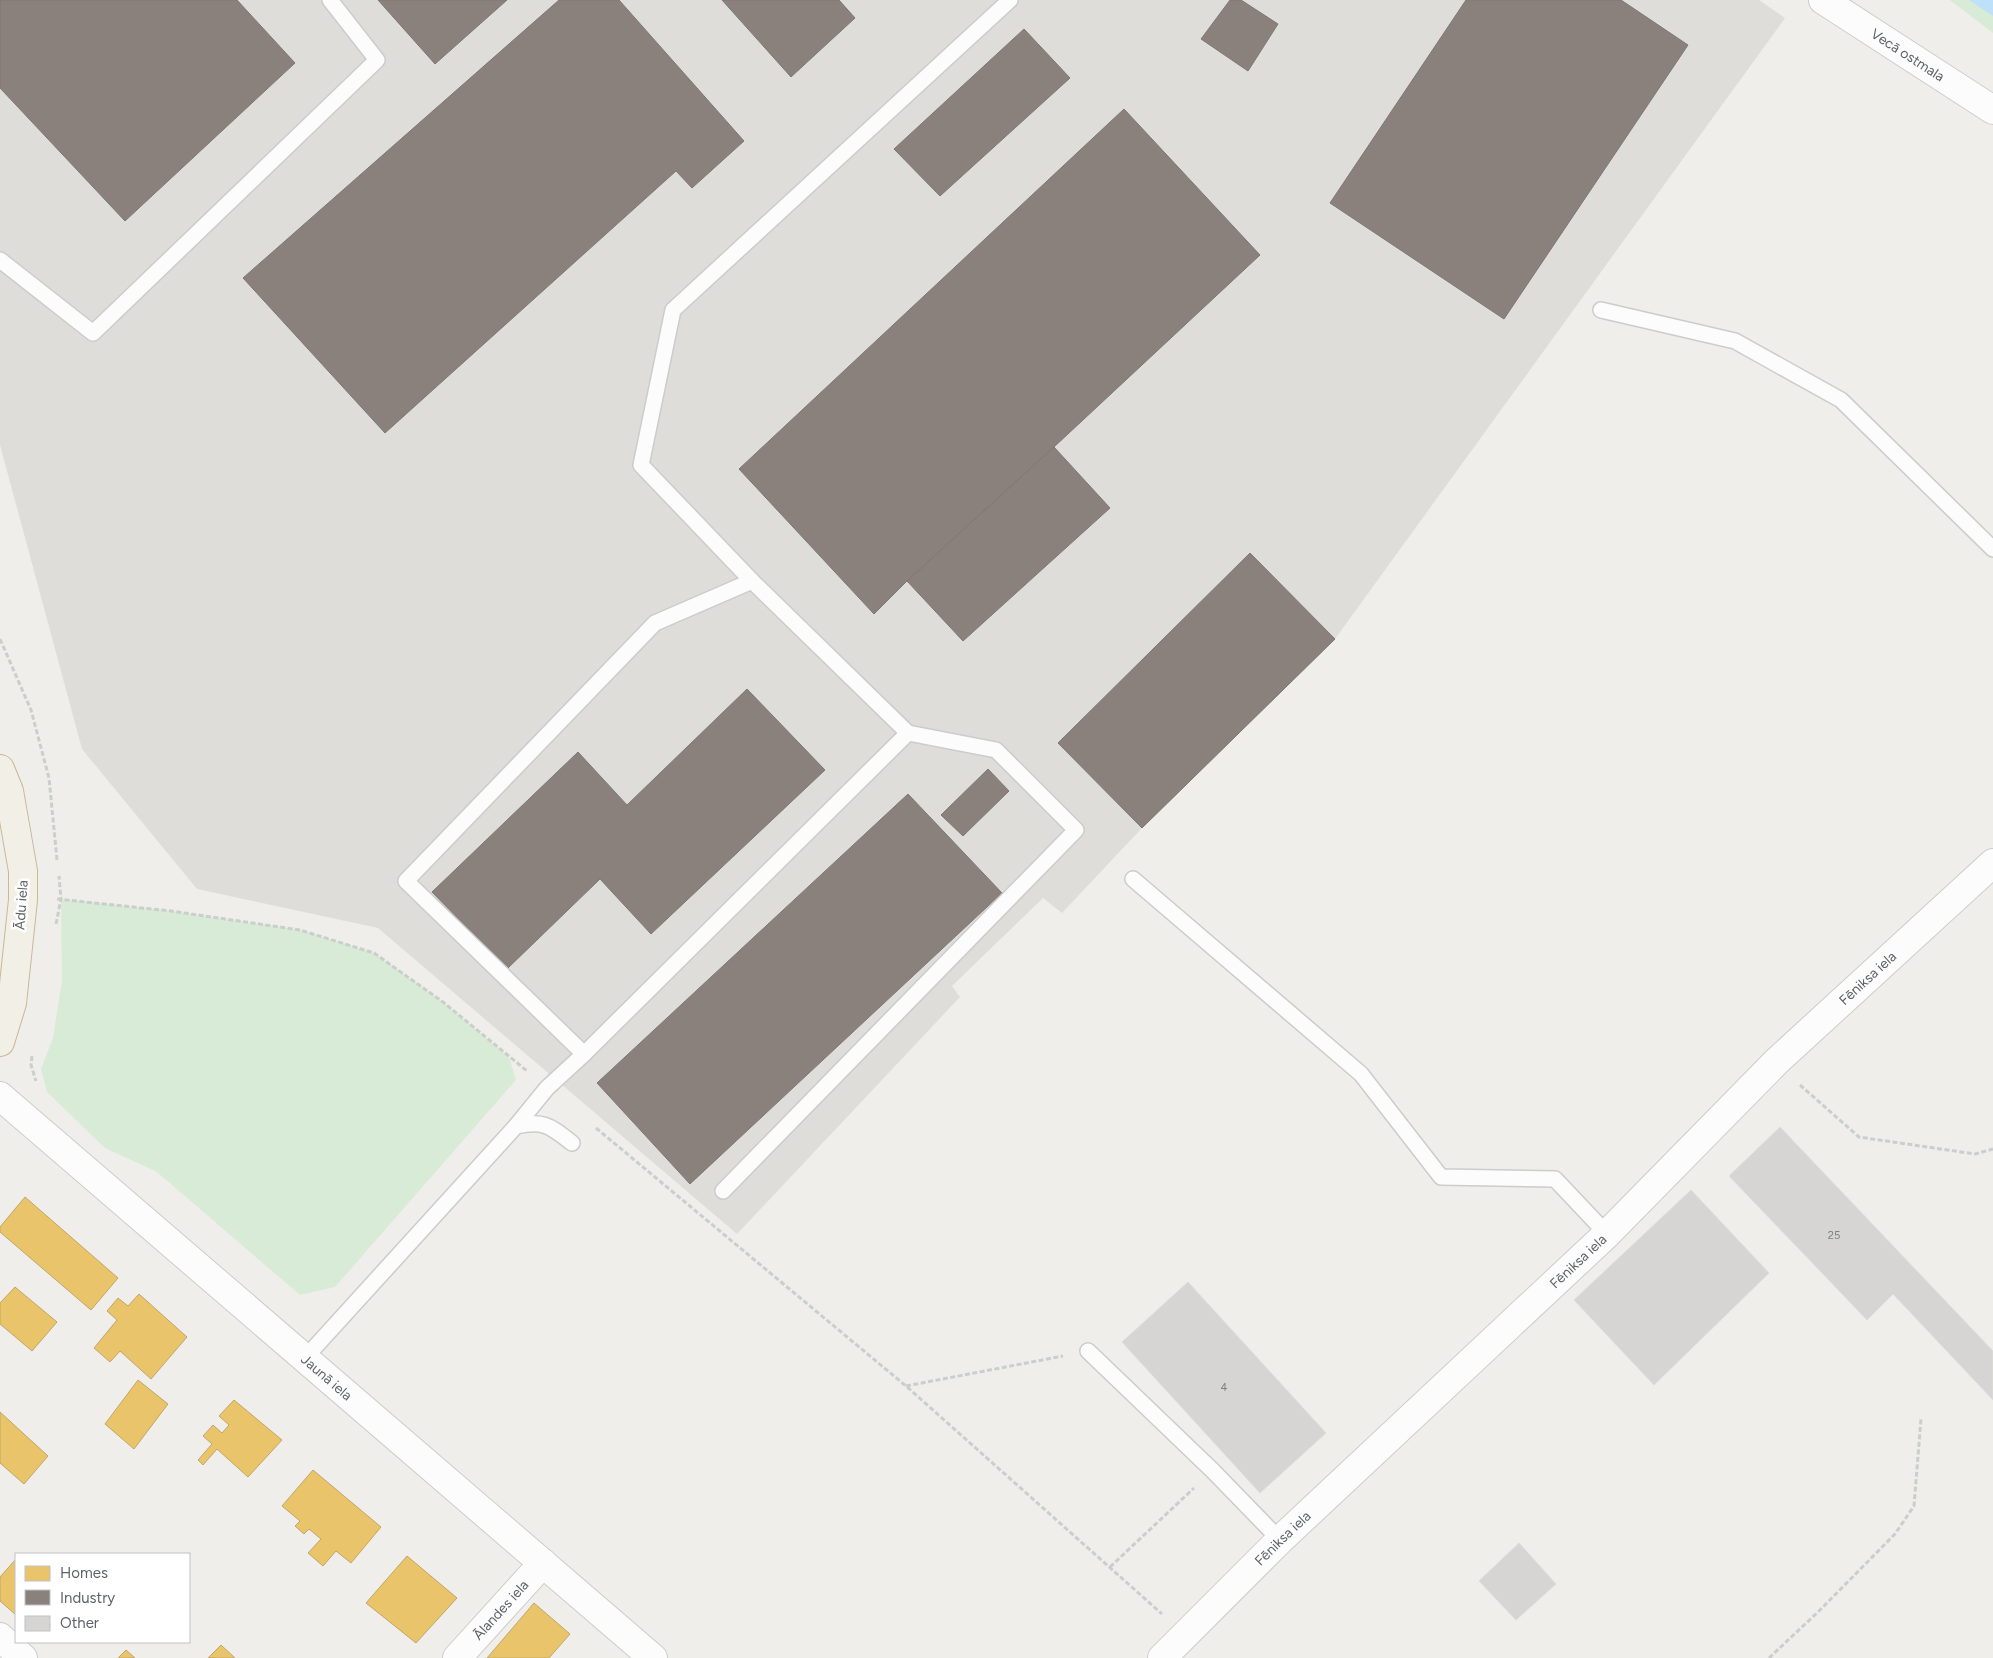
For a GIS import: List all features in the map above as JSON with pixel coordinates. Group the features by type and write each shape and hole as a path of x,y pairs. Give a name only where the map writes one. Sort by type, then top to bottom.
{"highway":[{"name":"Ādu iela","path":"0,769 8,791 23,871 23,900 12,1003 0,1042"}],"street":[{"name":"Vecā ostmala","path":"1823,0 1993,110"},
{"name":"Fēniksa iela","path":"1163,1658 1184,1634 1280,1540 1607,1234 1776,1062 1993,863"},
{"name":"Jaunā iela","path":"0,1096 653,1658"},
{"name":"Ālandes iela","path":"458,1658 543,1563"},
{"path":"0,1638 23,1658"}],"lane":[{"path":"0,260 93,332 376,60 330,0"},
{"path":"723,1191 1076,830 996,750 908,734 752,582 641,465 673,310 1010,0"},
{"path":"1601,310 1735,340 1841,400 1993,549"},
{"path":"584,1054 406,881 655,623 752,582"},
{"path":"305,1358 516,1126 548,1088 908,734"},
{"path":"1133,879 1361,1074 1441,1177 1555,1179 1607,1234"},
{"path":"516,1126 535,1122 552,1128 572,1143"},
{"path":"1088,1351 1213,1471 1280,1540"}],"path":[{"path":"0,639 31,710 49,778 57,862"},
{"path":"58,871 61,899"},
{"path":"23,900 61,899 171,911 300,930 374,953 443,1002 548,1088"},
{"path":"1776,1062 1859,1138 1975,1154 1993,1149"},
{"path":"593,1126 906,1386 1184,1634"},
{"path":"906,1386 1088,1351"},
{"path":"1769,1658 1819,1611 1895,1534 1914,1506 1920,1419"},
{"path":"1110,1567 1213,1471"}],"shaded area":[{"path":"0,0 1759,0 1785,18 1335,639 1142,828 1062,913 1043,898 952,986 960,997 737,1234 378,928 197,889 82,749 0,445"}],"green space":[{"path":"1950,0 1993,0 1993,33"},
{"path":"61,899 171,911 300,930 374,953 443,1002 509,1057 516,1080 335,1287 300,1295 157,1172 105,1148 47,1092 41,1069 53,1038 62,980"}],"water":[{"path":"1969,0 1993,0 1993,16"}],"building: Homes":[{"path":"25,1197 118,1278 91,1310 0,1232 0,1227"},
{"path":"15,1287 57,1322 32,1351 0,1324 0,1303"},
{"path":"139,1294 187,1337 151,1379 120,1351 110,1362 94,1348 117,1320 107,1311 118,1298 128,1306"},
{"path":"138,1380 168,1404 134,1449 105,1424"},
{"path":"234,1400 282,1440 248,1477 217,1449 203,1465 198,1460 212,1444 203,1436 213,1425 222,1433 229,1425 219,1416"},
{"path":"0,1412 48,1456 24,1484 0,1463"},
{"path":"313,1470 381,1527 351,1563 336,1551 323,1566 308,1553 321,1539 309,1529 304,1534 295,1526 300,1521 282,1506"},
{"path":"407,1556 457,1598 416,1643 366,1603"},
{"path":"15,1560 15,1614 0,1601 0,1577"},
{"path":"534,1603 570,1634 549,1658 487,1658"},
{"path":"221,1645 235,1658 208,1658"},
{"path":"126,1650 135,1658 118,1658"}],"building: Industry":[{"path":"0,0 237,0 295,63 125,221 0,88"},
{"path":"378,0 507,0 435,64"},
{"path":"559,0 619,0 744,141 692,188 676,171 385,433 243,278"},
{"path":"722,0 839,0 855,18 791,77"},
{"path":"1230,0 1241,0 1278,24 1248,71 1201,39"},
{"path":"1466,0 1621,0 1688,45 1504,319 1330,203"},
{"path":"1024,29 1070,78 940,196 894,149"},
{"path":"1124,109 1260,255 907,581 874,614 739,469"},
{"path":"1054,447 1110,508 963,641 907,581"},
{"path":"1250,553 1335,639 1142,828 1058,743"},
{"path":"747,689 825,770 651,934 600,879 507,969 432,892 578,752 627,805"},
{"path":"988,769 1009,791 963,836 941,815"},
{"path":"908,794 1002,893 690,1184 597,1083"}],"building: Other":[{"path":"1780,1127 1993,1351 1993,1400 1893,1294 1867,1320 1729,1176"},
{"path":"1691,1190 1769,1273 1654,1385 1574,1300"},
{"path":"1188,1282 1326,1433 1260,1493 1122,1342"},
{"path":"1519,1543 1556,1584 1516,1620 1479,1581"}]}
